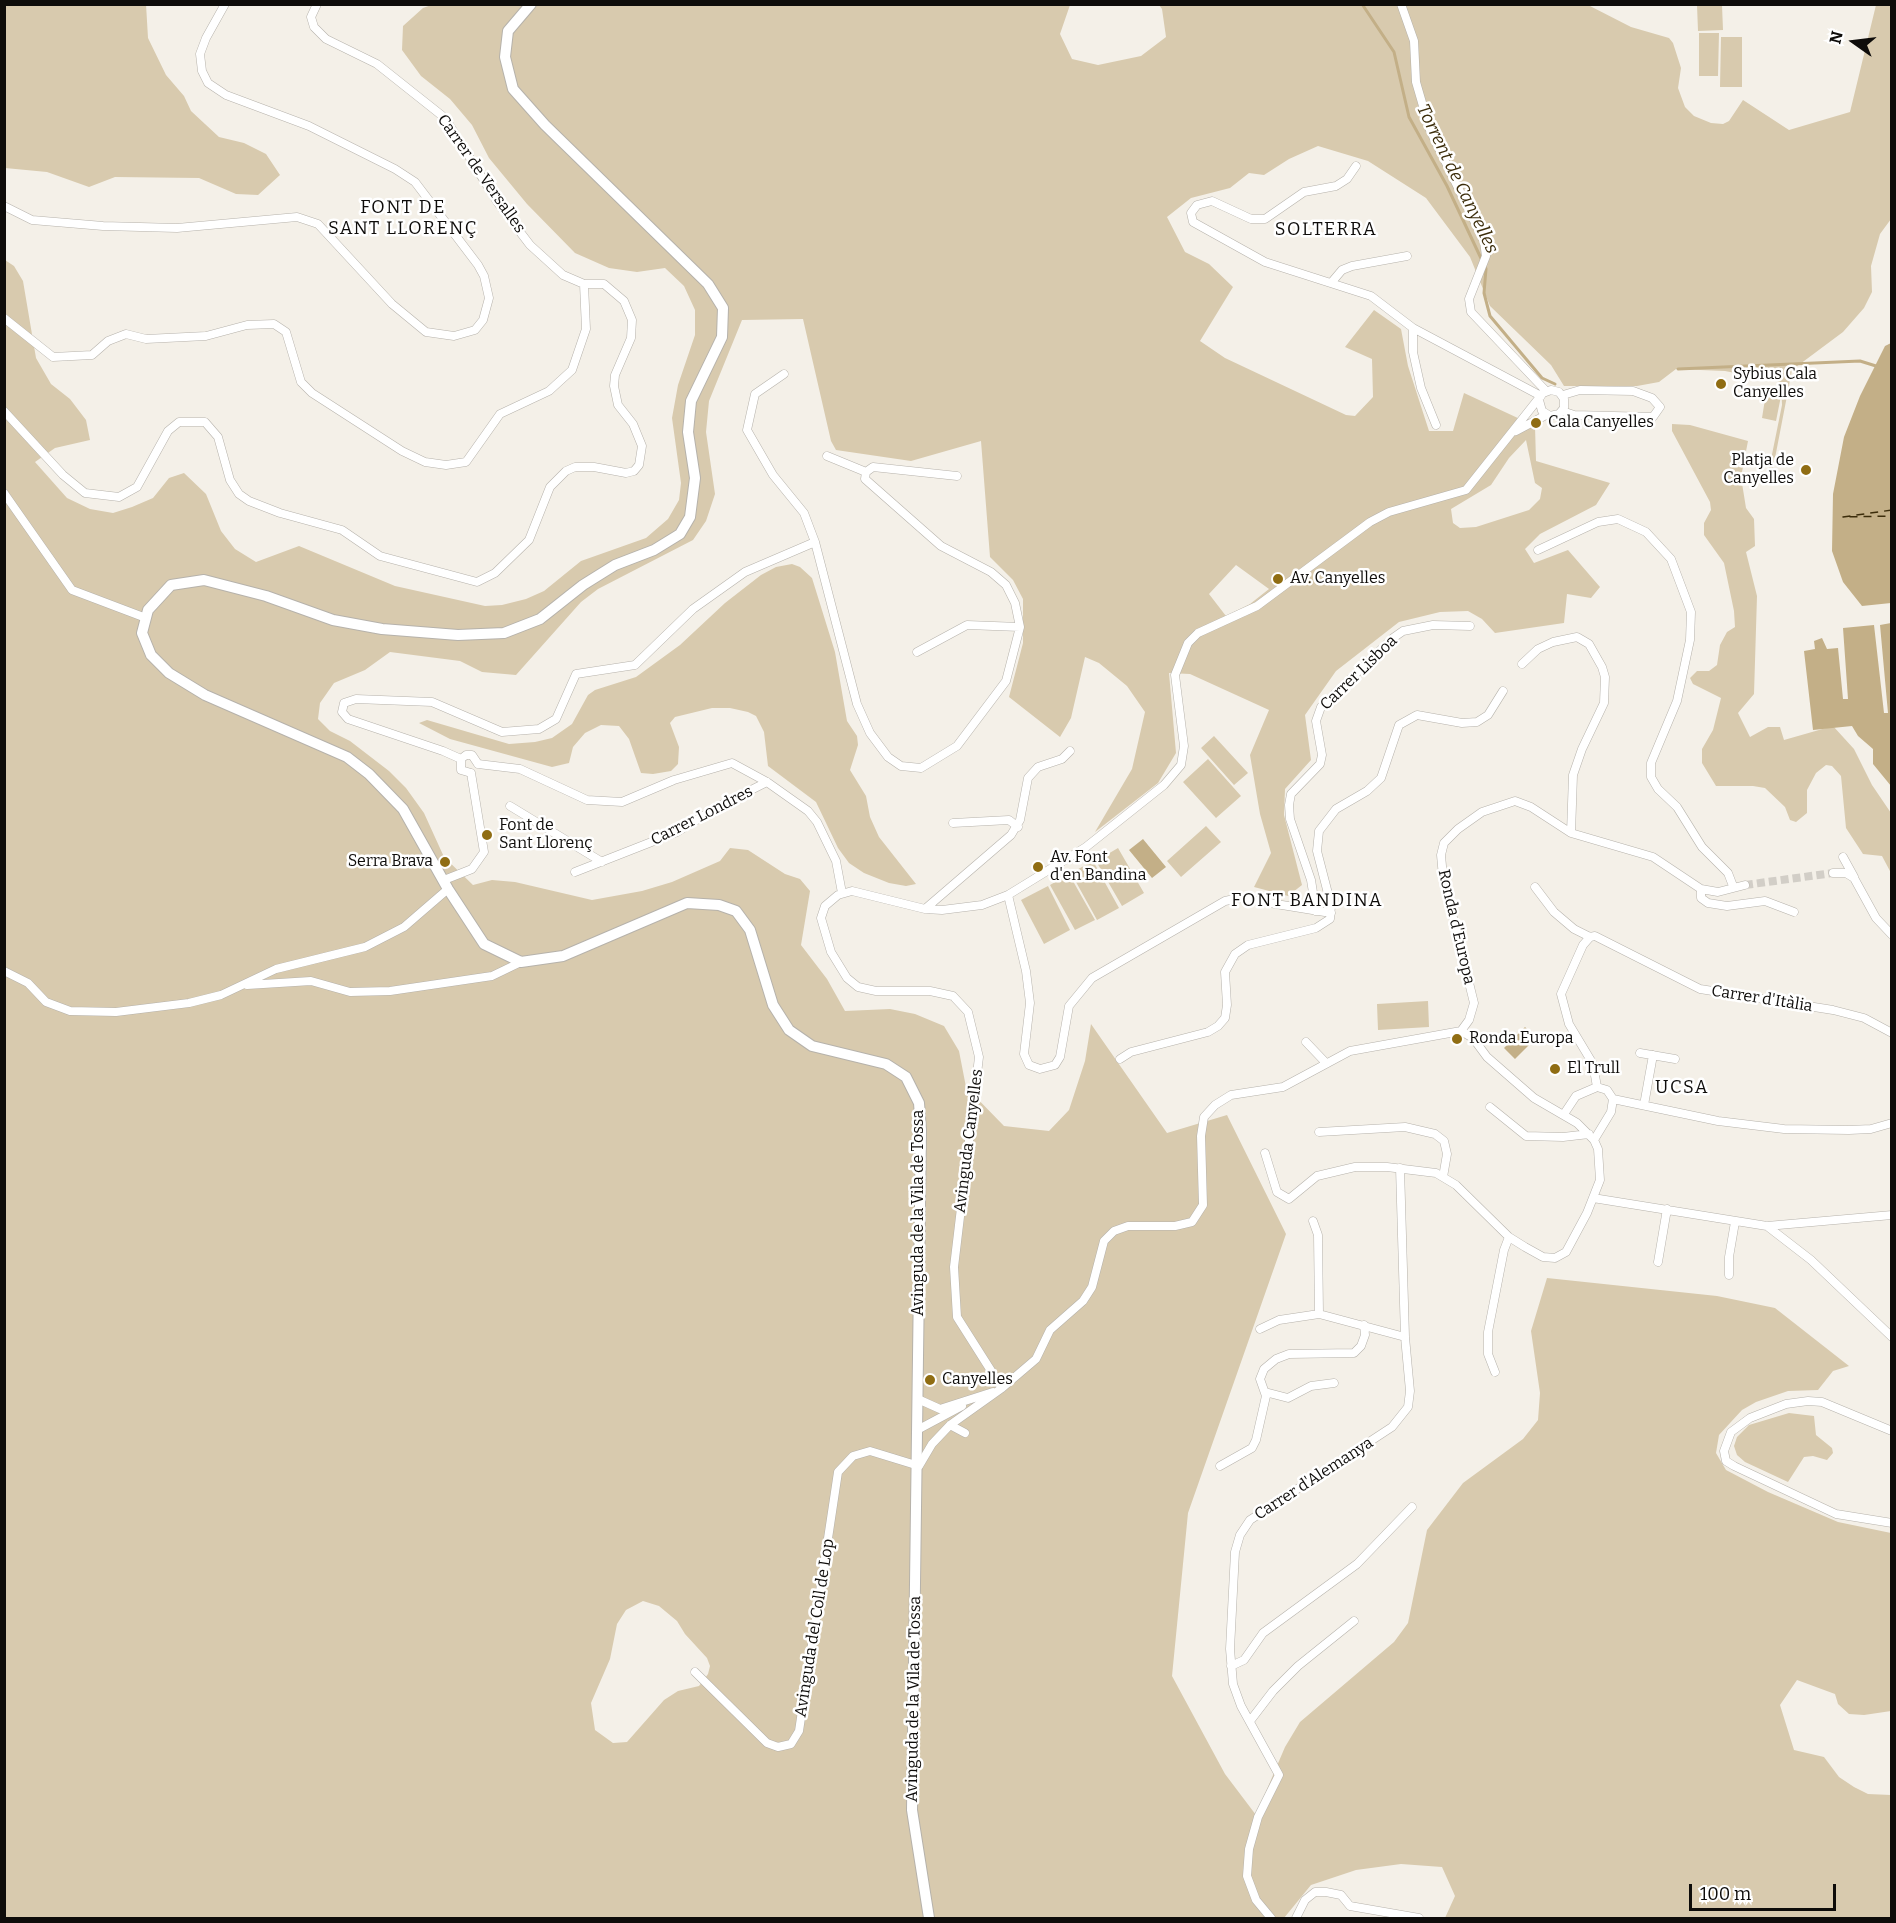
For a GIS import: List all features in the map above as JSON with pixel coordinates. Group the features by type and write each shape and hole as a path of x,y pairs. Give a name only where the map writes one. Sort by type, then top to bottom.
{"main road":[{"path":"521,962 484,944 446,884 404,809 369,774 346,757 291,730 205,695 169,673 151,655 142,633 148,610 171,585 204,580 266,596 333,620 382,629 458,635 504,633 540,619 591,580 680,534 690,517 695,478 688,432 691,401 722,337 723,308 708,284 545,126 513,89 505,57 508,31 531,4"},
{"name":"Avinguda de la Vila de Tossa","path":"521,962 563,956 687,903 719,905 736,911 750,930 773,1005 789,1030 812,1046 886,1064 906,1077 919,1103 921,1130 920,1400 912,1810 929,1918"}],"street":[{"path":"4,206 32,220 103,226 177,228 297,217 318,224 392,304 426,332 454,336 476,330 483,320 489,298 484,276 415,182 395,169 309,126 226,95 208,83 202,71 200,54 225,4"},
{"name":"Carrer de Versalles","path":"317,4 311,17 314,27 326,39 377,64 446,118 498,202 530,244 563,275 584,284"},
{"path":"1401,4 1414,41 1416,82 1430,130 1484,241 1486,256 1469,299 1472,312 1542,396 1542,411 1546,415"},
{"path":"1356,166 1347,179 1336,186 1304,192 1265,219 1251,219 1212,201 1197,206 1191,213 1193,222 1265,262 1371,296 1413,328 1542,396"},
{"path":"1331,283 1342,270 1353,266 1407,256"},
{"path":"4,318 53,357 92,356 108,341 126,334 146,339 206,336 248,325 274,324 286,332 301,382 312,393 402,451 425,462 446,465 466,462 500,414 549,391 572,370 586,329 584,284 604,284 613,289 624,301 632,320 631,338 615,375 614,386 618,405 633,424 642,446 639,465 634,471 626,473 594,466 575,466 566,471 550,487 529,540 495,573 477,582 380,556 342,531 280,513 249,501 238,494 230,480 218,437 205,422 179,422 168,431 137,487 118,497 85,493 63,475 4,411"},
{"path":"1413,328 1413,352 1421,388 1436,425"},
{"path":"784,374 755,394 747,430 773,475 804,513 815,542 857,704 870,733 888,757 901,766 921,768 957,746 1006,681 1020,627 1015,603 1006,585 992,572 941,546 865,479 866,472 873,467 957,476"},
{"path":"815,542 745,572 693,609 635,665 576,674 556,719 539,729 502,732 432,702 356,699 344,703 342,712 348,719 443,750 461,759 472,755 478,764 520,769 587,800 622,802 674,780 732,763 794,800 817,822 836,861 842,892 861,892 925,909 942,910 982,905 1008,895 1086,848 1174,776 1181,765 1184,746 1175,675 1188,643 1198,633 1257,606 1370,522 1389,512 1466,490 1542,396 1555,390 1563,395 1565,403 1562,411 1555,416 1546,415 1525,424 1510,436"},
{"path":"1562,411 1574,415 1653,417 1660,406 1652,398 1633,391 1580,390 1563,395"},
{"path":"827,456 866,472"},
{"path":"4,493 72,590 146,618"},
{"path":"1538,550 1598,522 1618,519 1646,532 1671,559 1691,612 1690,639 1677,701 1649,771 1654,784 1677,807 1702,847 1728,873 1733,886"},
{"path":"918,652 967,625 1020,627"},
{"name":"Carrer Lisboa","path":"1316,910 1311,880 1290,819 1288,805 1291,794 1320,764 1322,755 1316,721 1321,707 1403,631 1433,625 1470,626"},
{"path":"1522,664 1547,644 1577,637 1589,644 1602,667 1605,685 1604,703 1582,749 1573,775 1571,834"},
{"path":"1120,1059 1131,1052 1208,1032 1218,1026 1225,1018 1227,1005 1225,972 1235,954 1248,945 1316,928 1326,923 1331,913 1317,851 1319,831 1327,818 1381,778 1388,763 1394,734 1407,719 1417,715 1462,723 1477,722 1488,715 1503,691"},
{"path":"925,909 1018,827 1028,778 1038,767 1062,759 1070,751"},
{"path":"461,759 461,770 471,773 476,770 478,764"},
{"path":"4,971 28,983 46,1002 70,1011 90,1013 189,1003 221,995 276,969 365,947 404,927 446,884 472,869 484,852 471,773"},
{"name":"Carrer Londres","path":"575,872 677,832 723,804 767,782"},
{"name":"Ronda d'Europa","path":"1461,1032 1469,1020 1474,1003 1443,877 1441,855 1444,843 1473,818 1509,801 1521,802 1531,807 1571,834 1653,857 1701,889 1701,898 1708,903 1727,906 1765,901 1794,912"},
{"path":"510,806 602,862"},
{"path":"953,823 1008,820 1018,827"},
{"path":"1843,857 1876,918 1892,935"},
{"path":"1833,873 1846,873 1854,878"},
{"path":"1701,889 1718,892 1733,886 1745,885"},
{"name":"Carrer d'Itàlia","path":"1535,888 1554,912 1574,928 1590,937 1595,936 1611,942 1700,989 1833,1010 1864,1018 1892,1033"},
{"name":"Avinguda Canyelles","path":"842,892 825,906 821,918 823,932 831,952 847,978 858,987 876,991 930,991 953,996 968,1012 980,1056 954,1267 957,1317 1002,1388"},
{"path":"1008,895 1026,971 1030,1003 1024,1054 1029,1065 1040,1069 1055,1065 1060,1057 1069,1006 1083,987 1100,972 1123,962 1225,901 1239,898 1331,913"},
{"path":"1590,937 1582,945 1562,994 1569,1024 1593,1064 1597,1087"},
{"path":"239,985 311,981 350,992 390,991 492,976 521,962"},
{"path":"918,1466 932,1444 950,1425 1002,1388 1036,1359 1050,1330 1083,1301 1092,1287 1104,1241 1114,1231 1128,1226 1175,1226 1192,1222 1203,1205 1201,1136 1204,1117 1215,1105 1230,1095 1283,1087 1350,1050 1461,1032 1473,1038 1487,1057 1534,1098 1564,1114 1592,1137 1600,1170 1593,1198 1566,1252 1556,1258 1543,1257 1509,1237 1456,1185 1436,1173 1400,1168 1355,1167 1317,1176 1289,1198 1277,1192 1265,1153"},
{"path":"1306,1042 1326,1063"},
{"path":"1640,1053 1675,1059"},
{"path":"1644,1105 1653,1055"},
{"path":"1564,1114 1576,1096 1597,1087 1607,1090 1613,1099 1611,1112 1592,1137"},
{"path":"1613,1099 1718,1121 1784,1129 1849,1130 1892,1123"},
{"path":"1490,1107 1527,1136 1592,1137"},
{"path":"1320,1132 1404,1127 1436,1134 1444,1141 1447,1154 1443,1177"},
{"name":"Carrer d'Alemanya","path":"1271,1918 1256,1900 1247,1876 1249,1849 1258,1817 1279,1774 1233,1684 1231,1666 1235,1552 1240,1535 1250,1520 1392,1427 1408,1407 1410,1391 1405,1337 1400,1168"},
{"path":"1593,1198 1767,1226 1892,1215"},
{"path":"1658,1262 1667,1209"},
{"path":"1313,1221 1318,1234 1319,1314"},
{"path":"1729,1275 1729,1257 1735,1222"},
{"path":"1767,1226 1811,1260 1892,1337"},
{"path":"1495,1372 1488,1354 1488,1332 1503,1250 1509,1237"},
{"path":"1260,1329 1279,1320 1319,1314 1405,1337"},
{"path":"1220,1466 1254,1445 1265,1392 1260,1379 1264,1369 1276,1359 1289,1354 1354,1353 1361,1346 1365,1335 1364,1325"},
{"path":"1265,1392 1288,1398 1311,1386 1334,1383"},
{"path":"920,1400 939,1409 1002,1388"},
{"path":"919,1430 974,1399"},
{"path":"1892,1431 1822,1402 1808,1401 1786,1404 1750,1418 1731,1432 1724,1451 1726,1461 1734,1466 1836,1514 1892,1524"},
{"path":"950,1425 965,1433"},
{"name":"Avinguda del Coll de Lop","path":"694,1672 767,1743 778,1747 791,1744 799,1731 838,1472 853,1456 870,1451 918,1466"},
{"path":"1231,1666 1244,1660 1263,1633 1357,1564 1412,1508"},
{"path":"1250,1721 1273,1691 1298,1666 1354,1622"},
{"path":"1296,1918 1305,1900 1315,1892 1341,1895 1350,1906 1419,1918"},
{"path":"1363,1918 1370,1909"}],"shaded area":[{"path":"146,4 148,38 166,75 184,96 191,111 219,137 244,143 266,154 280,175 258,195 236,194 199,178 115,177 89,187 47,172 5,168 5,5"},
{"path":"434,4 1070,5 1060,34 1072,59 1098,65 1141,56 1166,37 1162,9 1159,5 1588,5 1631,27 1669,38 1673,43 1681,68 1678,88 1685,107 1694,116 1711,123 1723,124 1729,121 1743,100 1789,130 1850,112 1876,5 1891,5 1891,219 1880,234 1871,266 1872,292 1864,308 1843,332 1792,370 1770,484 1766,484 1782,405 1781,382 1725,371 1676,369 1659,382 1637,386 1564,386 1551,365 1490,306 1470,257 1426,198 1368,161 1318,146 1289,159 1264,175 1249,173 1230,188 1191,198 1167,217 1185,252 1209,264 1233,287 1200,341 1225,358 1346,415 1355,416 1373,397 1372,359 1345,347 1374,310 1401,329 1408,366 1429,431 1453,431 1464,393 1535,426 1536,461 1610,483 1596,505 1540,534 1525,549 1534,563 1568,550 1600,587 1591,598 1567,594 1564,623 1495,633 1482,619 1468,611 1440,612 1399,622 1336,671 1305,715 1311,760 1285,789 1284,815 1302,885 1288,896 1254,887 1271,853 1260,814 1250,755 1269,710 1190,674 1169,673 1176,753 1158,783 1095,832 1132,769 1145,712 1127,686 1099,663 1085,657 1071,718 1060,737 1009,697 1023,643 1023,599 1013,580 990,557 981,441 911,461 836,450 831,441 803,319 742,320 709,401 706,432 715,494 706,521 693,540 598,589 581,602 516,675 482,672 460,661 390,652 365,670 334,683 320,703 318,719 330,731 350,741 389,771 406,788 424,813 444,857 473,885 492,880 515,882 592,900 642,891 672,882 720,861 730,848 748,850 785,874 800,879 810,891 801,945 827,979 845,1011 890,1009 915,1014 944,1026 959,1051 966,1087 1004,1126 1049,1131 1069,1110 1085,1061 1091,1024 1167,1133 1227,1115 1286,1234 1188,1513 1172,1676 1225,1774 1256,1815 1285,1747 1300,1722 1394,1642 1408,1623 1427,1530 1463,1483 1523,1439 1538,1420 1540,1393 1531,1331 1547,1278 1717,1296 1775,1308 1849,1366 1833,1371 1818,1390 1788,1391 1756,1402 1742,1410 1719,1435 1716,1453 1726,1470 1768,1492 1838,1522 1891,1533 1891,1711 1864,1715 1849,1714 1838,1704 1835,1694 1797,1680 1780,1705 1794,1750 1824,1757 1839,1777 1868,1794 1891,1795 1891,1918 1445,1918 1455,1896 1442,1867 1401,1864 1356,1870 1311,1885 1284,1918 5,1918 5,260 14,266 23,281 36,358 51,384 70,399 86,420 90,440 55,448 35,462 67,498 90,509 113,513 132,507 153,498 169,478 184,473 206,494 221,531 235,549 256,562 299,546 395,586 485,606 502,605 526,599 544,591 581,561 646,538 668,519 679,500 681,483 672,418 678,385 695,335 695,310 684,286 665,268 637,272 609,268 575,253 527,204 489,158 472,125 450,99 421,76 402,50 403,26 423,8","holes":["1526,440 1535,483 1542,488 1540,499 1529,510 1476,527 1460,528 1453,523 1451,509 1491,485 1509,458","1236,565 1269,589 1250,604 1226,616 1209,594","643,1601 659,1606 677,1621 685,1634 707,1658 710,1666 708,1674 699,1686 678,1691 664,1700 627,1742 613,1743 595,1730 591,1703 610,1659 617,1624 626,1610"]},
{"path":"1697,5 1722,5 1723,30 1698,31"},
{"path":"1699,33 1719,33 1718,76 1699,76"},
{"path":"1721,37 1742,37 1742,87 1720,87"},
{"path":"1891,343 1891,603 1862,606 1843,582 1832,551 1833,494 1844,437 1860,396 1885,346"},
{"path":"1766,393 1781,396 1776,421 1762,418"},
{"path":"1672,424 1690,425 1748,441 1741,477 1746,508 1754,519 1755,546 1746,552 1757,596 1754,694 1738,713 1750,737 1768,727 1780,727 1784,740 1833,726 1854,749 1872,785 1891,813 1891,873 1882,856 1863,854 1846,828 1841,776 1832,766 1826,765 1816,773 1807,790 1807,813 1796,822 1790,820 1785,807 1765,788 1716,786 1702,763 1702,749 1713,730 1721,698 1693,684 1690,678 1697,671 1709,671 1717,665 1720,645 1727,632 1735,627 1734,611 1724,563 1704,535 1704,523 1711,510 1710,502 1672,431"},
{"path":"792,564 800,567 812,578 835,652 847,721 857,736 858,745 850,770 866,796 870,817 879,837 916,884 906,886 889,883 864,873 849,863 838,848 816,802 768,766 764,732 756,716 748,712 730,708 712,708 675,717 670,723 679,747 678,764 671,771 653,774 641,773 629,739 619,726 601,725 585,733 573,747 569,763 552,767 450,739 419,723 427,720 509,744 552,738 572,724 588,695 595,690 636,677 680,645 725,603 761,575 776,567"},
{"path":"1892,623 1891,786 1873,764 1873,749 1858,736 1852,726 1813,730 1804,651 1815,649 1814,641 1822,638 1827,649 1838,648 1843,699 1848,699 1843,628 1874,625 1884,713 1888,713 1880,625"},
{"path":"1214,736 1248,773 1234,785 1201,748"},
{"path":"1208,759 1241,796 1216,818 1183,782"},
{"path":"1206,826 1221,842 1181,877 1167,861"},
{"path":"1143,839 1166,867 1152,878 1129,850"},
{"path":"1118,848 1144,893 1122,906 1096,861"},
{"path":"1093,861 1119,908 1097,920 1071,873"},
{"path":"1069,874 1095,920 1075,930 1050,885"},
{"path":"1048,886 1070,930 1044,944 1021,900"},
{"path":"1428,1001 1429,1027 1378,1030 1377,1004"},
{"path":"1525,1027 1536,1038 1515,1059 1504,1048"},
{"path":"1789,1413 1814,1416 1816,1435 1832,1448 1833,1453 1827,1460 1813,1456 1804,1457 1788,1482 1745,1462 1737,1455 1734,1446 1737,1437 1749,1425"}],"waterway":[{"name":"Torrent de Canyelles","path":"1362,4 1394,52 1409,117 1447,186 1486,269 1484,293 1490,316 1542,378 1555,384"},
{"name":"Torrent de Canyelles","path":"1678,369 1860,361 1876,366"}],"ferry route":[{"path":"1892,510 1843,517 1892,516"}],"tunnel":[{"path":"1745,885 1833,873"}],"place":[{"name":"Sybius Cala Canyelles","path":"1721,384"},
{"name":"Cala Canyelles","path":"1536,423"},
{"name":"Platja de Canyelles","path":"1806,470"},
{"name":"Av. Canyelles","path":"1278,579"},
{"name":"Font de Sant Llorenç","path":"487,835"},
{"name":"Serra Brava","path":"445,862"},
{"name":"Av. Font d'en Bandina","path":"1038,867"},
{"name":"Ronda Europa","path":"1457,1039"},
{"name":"El Trull","path":"1555,1069"},
{"name":"Canyelles","path":"930,1380"}],"district":[{"name":"FONT DE SANT LLORENÇ","path":"403,218"},
{"name":"SOLTERRA","path":"1326,230"},
{"name":"FONT BANDINA","path":"1307,901"},
{"name":"UCSA","path":"1682,1088"}]}
